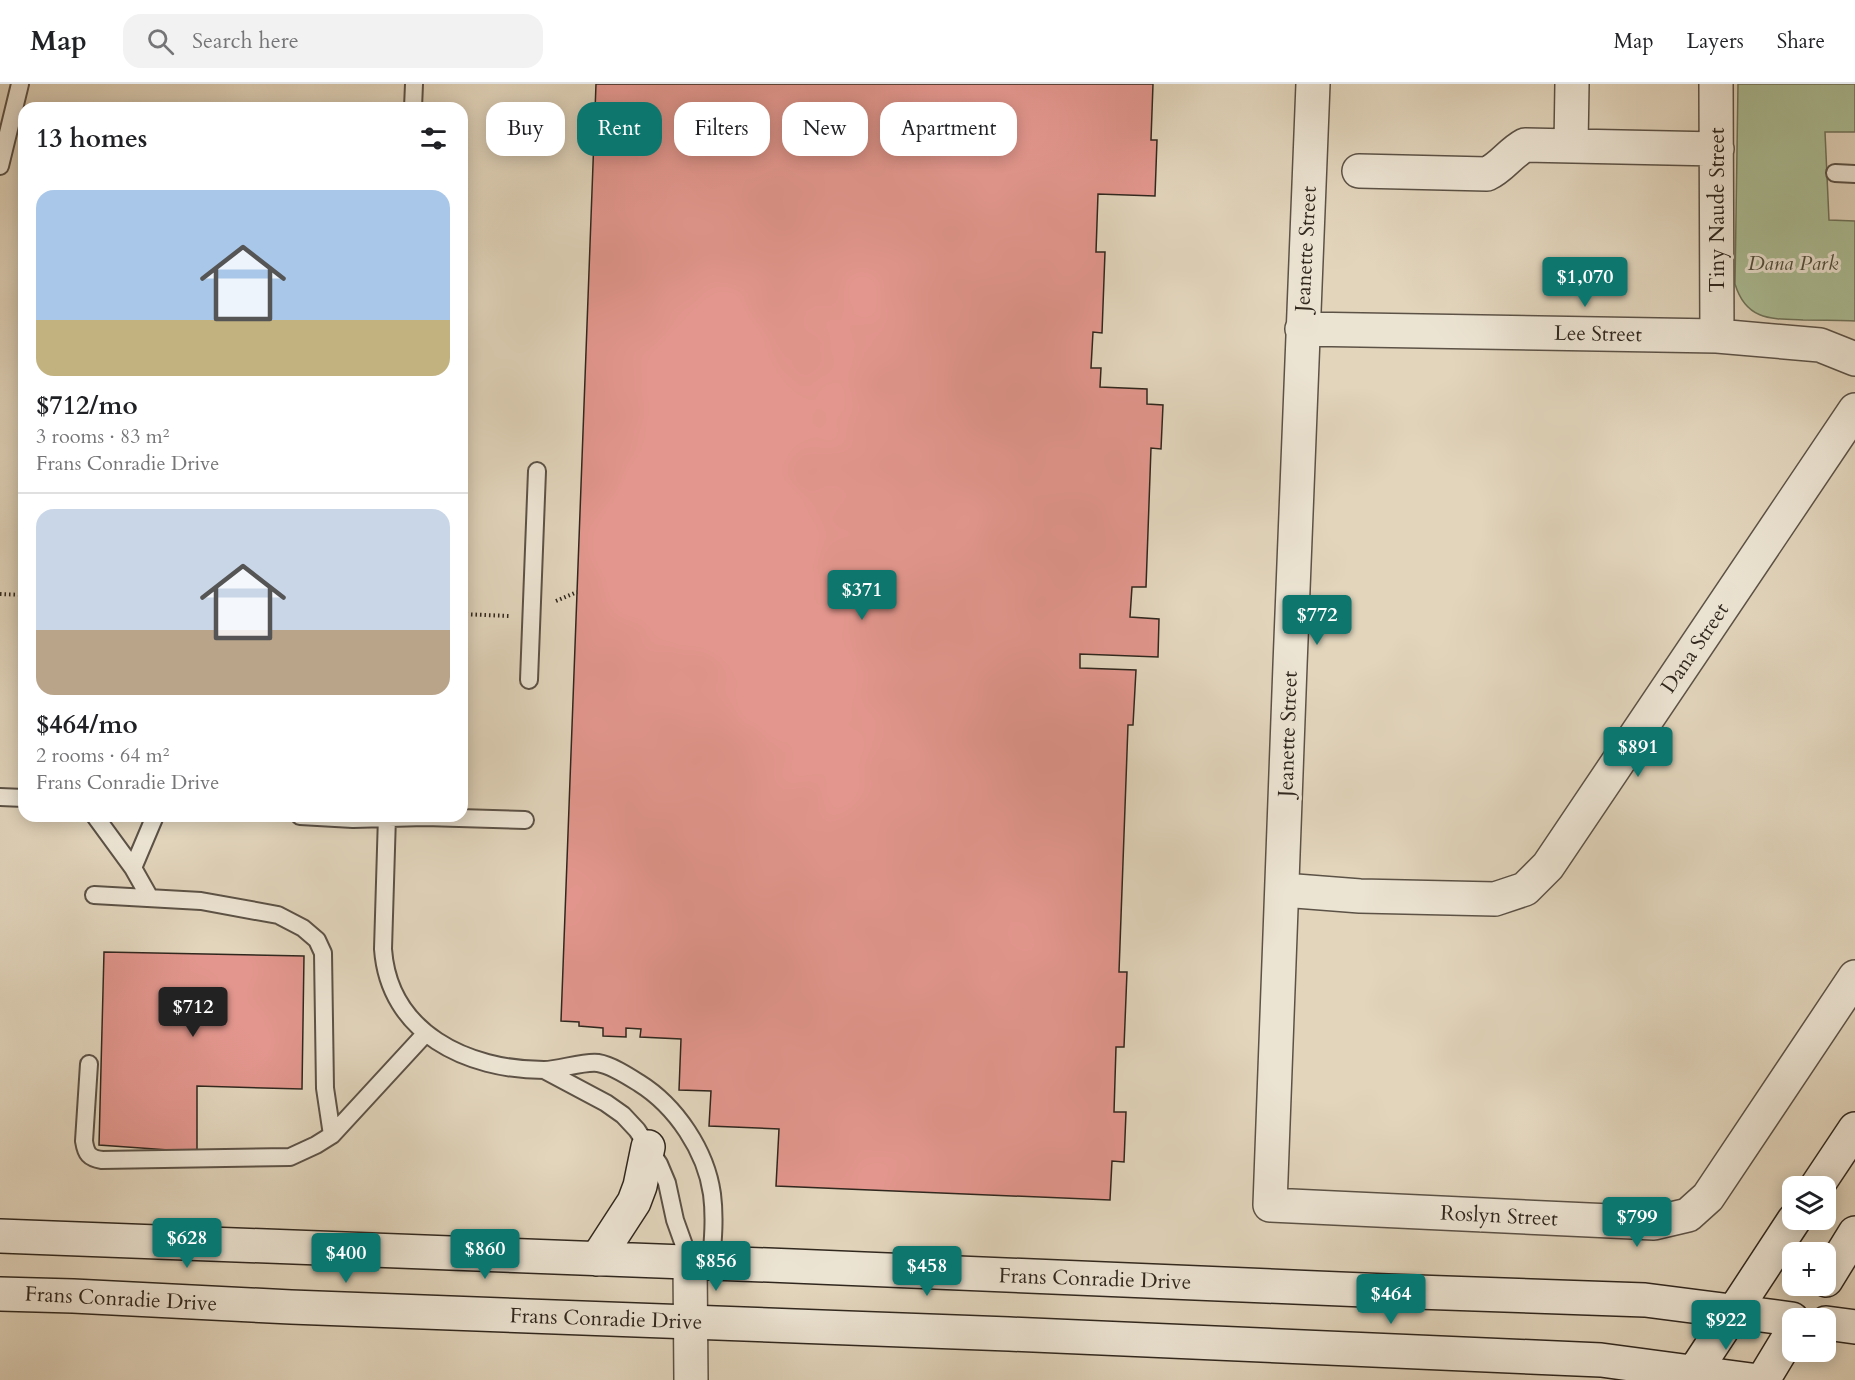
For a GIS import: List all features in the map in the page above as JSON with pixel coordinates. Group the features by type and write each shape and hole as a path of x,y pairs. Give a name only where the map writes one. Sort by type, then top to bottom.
{"street":[{"name":"Jeanette Street","path":"1270,1205 1313,84"},
{"path":"1571,146 1572,84"},
{"name":"Tiny Naude Street","path":"1716,84 1717,336"},
{"path":"1359,171 1487,174 1496,170 1515,150 1525,145 1717,149"},
{"name":"Lee Street","path":"1302,329 1717,336 1820,345 1855,359"},
{"name":"Dana Street","path":"1283,890 1360,896 1495,899 1525,889 1548,867 1855,410"},
{"name":"Roslyn Street","path":"1270,1205 1654,1223 1688,1215 1708,1197 1855,977"},
{"path":"1824,1176 1855,1129"},
{"path":"597,1259 634,1202 640,1186 648,1147"},
{"path":"1691,1376 1787,1230"},
{"path":"1836,1264 1855,1233"},
{"name":"Frans Conradie Drive","path":"0,1236 1645,1300 1782,1318"},
{"path":"691,1380 691,1322 701,1262"},
{"name":"Frans Conradie Drive","path":"0,1294 1601,1360 1691,1376 1751,1380"},
{"path":"1836,1324 1855,1327"},
{"path":"1763,1380 1782,1349"}],"lane":[{"path":"0,166 20,84"},
{"path":"413,102 414,84"},
{"path":"1835,173 1855,174"},
{"path":"529,680 537,471"},
{"path":"0,797 18,798"},
{"path":"468,818 525,820"},
{"path":"99,822 133,868 150,898"},
{"path":"133,868 152,822"},
{"path":"387,822 384,964 393,993 402,1008 426,1033 466,1057 504,1066 544,1070 598,1063 622,1073 644,1087 670,1110 682,1125 697,1149 707,1174 714,1211 701,1262"},
{"path":"94,895 201,901 278,915 303,928 317,940 323,953 325,1088 332,1135"},
{"path":"89,1064 84,1141 86,1151 93,1159 290,1156 332,1135 426,1033"},
{"path":"544,1070 606,1103 637,1130 659,1164 668,1183 675,1220 701,1262"}],"path":[{"path":"0,594 18,595"}],"green space":[{"name":"Dana Park","path":"1738,84 1855,84 1855,132 1825,132 1829,220 1855,221 1855,321 1770,318 1753,311 1740,296 1735,284"}],"building":[{"path":"596,84 1153,84 1151,140 1157,140 1155,196 1098,194 1096,252 1105,252 1102,333 1093,332 1091,368 1101,368 1100,387 1147,389 1147,404 1163,405 1161,449 1151,448 1146,587 1132,587 1130,617 1159,619 1158,657 1080,654 1080,668 1136,670 1133,725 1128,725 1119,972 1127,972 1124,1047 1116,1047 1114,1112 1126,1112 1124,1162 1112,1161 1110,1200 776,1186 779,1129 709,1126 711,1091 679,1090 681,1039 640,1037 641,1029 626,1028 626,1037 603,1036 603,1028 579,1026 579,1022 561,1021 593,156 662,156 662,102 595,102"},
{"path":"104,952 304,956 302,1089 197,1086 197,1152 99,1145"}]}
